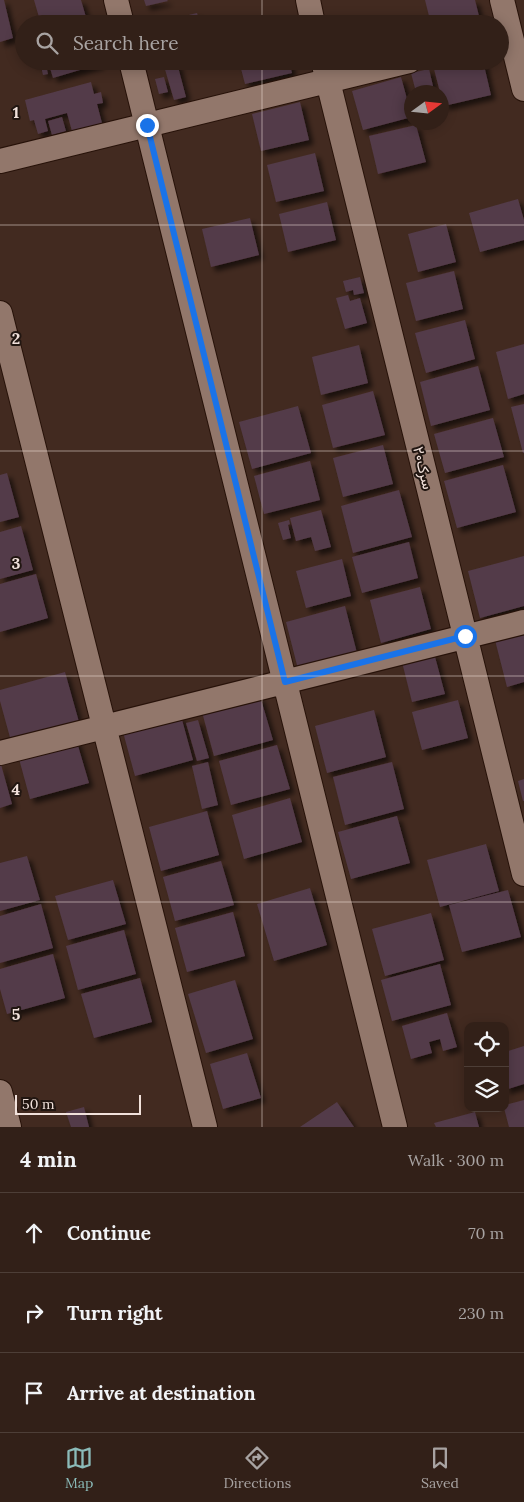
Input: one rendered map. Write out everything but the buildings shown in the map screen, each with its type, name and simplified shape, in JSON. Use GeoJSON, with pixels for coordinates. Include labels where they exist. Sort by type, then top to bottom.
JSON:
{"type":"FeatureCollection","features":[{"type":"Feature","properties":{"kind":"street"},"geometry":{"type":"LineString","coordinates":[[116,0],[120,15]]}},
{"type":"Feature","properties":{"kind":"street"},"geometry":{"type":"LineString","coordinates":[[308,0],[311,15]]}},
{"type":"Feature","properties":{"kind":"street"},"geometry":{"type":"LineString","coordinates":[[502,0],[506,15]]}},
{"type":"Feature","properties":{"kind":"street"},"geometry":{"type":"LineString","coordinates":[[512,36],[524,89]]}},
{"type":"Feature","properties":{"kind":"street"},"geometry":{"type":"LineString","coordinates":[[134,70],[395,1127]]}},
{"type":"Feature","properties":{"kind":"street"},"geometry":{"type":"LineString","coordinates":[[0,161],[147,125],[325,71]]}},
{"type":"Feature","properties":{"kind":"street","name":"سرک۲۰"},"geometry":{"type":"LineString","coordinates":[[325,71],[524,874]]}},
{"type":"Feature","properties":{"kind":"street"},"geometry":{"type":"LineString","coordinates":[[0,313],[205,1127]]}},
{"type":"Feature","properties":{"kind":"street"},"geometry":{"type":"LineString","coordinates":[[0,753],[524,622]]}},
{"type":"Feature","properties":{"kind":"street"},"geometry":{"type":"LineString","coordinates":[[0,1095],[9,1127]]}},
{"type":"Feature","properties":{"kind":"route"},"geometry":{"type":"LineString","coordinates":[[147,125],[285,682],[465,636]]}}]}
